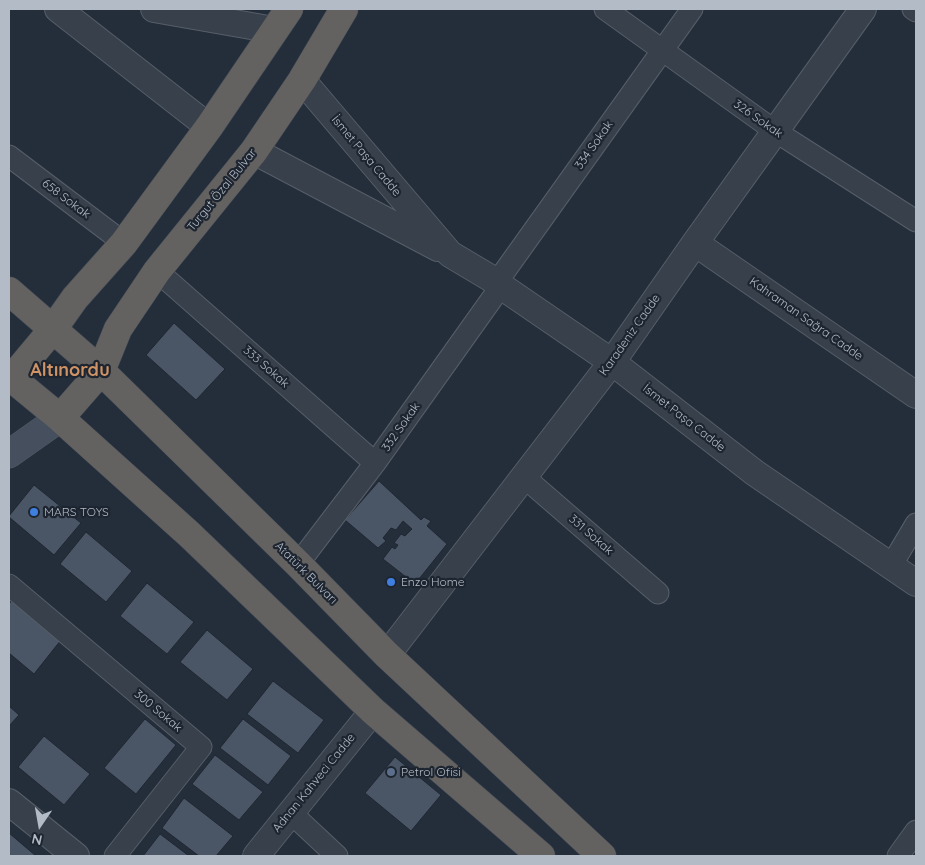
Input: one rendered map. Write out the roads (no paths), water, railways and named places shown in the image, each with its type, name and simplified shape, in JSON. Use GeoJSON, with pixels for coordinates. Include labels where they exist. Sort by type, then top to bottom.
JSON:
{"type":"FeatureCollection","features":[{"type":"Feature","properties":{"kind":"highway","name":"Turgut Özal Bulvar"},"geometry":{"type":"LineString","coordinates":[[60,418],[101,371],[118,329],[157,271],[254,151],[302,80],[344,9]]}},
{"type":"Feature","properties":{"kind":"highway"},"geometry":{"type":"LineString","coordinates":[[281,19],[210,127],[124,243],[75,298],[53,329],[10,379],[60,418],[190,535],[373,710],[542,856]]}},
{"type":"Feature","properties":{"kind":"highway","name":"Atatürk Bulvarı"},"geometry":{"type":"LineString","coordinates":[[9,291],[101,371],[388,655],[602,856]]}},
{"type":"Feature","properties":{"kind":"main road"},"geometry":{"type":"LineString","coordinates":[[9,454],[60,418]]}},
{"type":"Feature","properties":{"kind":"street"},"geometry":{"type":"LineString","coordinates":[[58,9],[210,127]]}},
{"type":"Feature","properties":{"kind":"street"},"geometry":{"type":"LineString","coordinates":[[154,9],[281,19]]}},
{"type":"Feature","properties":{"kind":"street","name":"326 Sokak"},"geometry":{"type":"LineString","coordinates":[[605,9],[775,132],[916,221]]}},
{"type":"Feature","properties":{"kind":"street","name":"334 Sokak"},"geometry":{"type":"LineString","coordinates":[[499,284],[692,9]]}},
{"type":"Feature","properties":{"kind":"street","name":"Karadeniz Cadde"},"geometry":{"type":"LineString","coordinates":[[388,655],[612,362],[863,9]]}},
{"type":"Feature","properties":{"kind":"street","name":"İsmet Paşa Cadde"},"geometry":{"type":"LineString","coordinates":[[302,80],[450,254]]}},
{"type":"Feature","properties":{"kind":"street","name":"İsmet Paşa Cadde"},"geometry":{"type":"LineString","coordinates":[[254,151],[450,254],[499,284],[612,362],[755,473],[916,583]]}},
{"type":"Feature","properties":{"kind":"street","name":"658 Sokak"},"geometry":{"type":"LineString","coordinates":[[9,156],[124,243]]}},
{"type":"Feature","properties":{"kind":"street","name":"Kahraman Sağra Cadde"},"geometry":{"type":"LineString","coordinates":[[695,243],[916,396]]}},
{"type":"Feature","properties":{"kind":"street","name":"333 Sokak"},"geometry":{"type":"LineString","coordinates":[[157,271],[375,463]]}},
{"type":"Feature","properties":{"kind":"street","name":"332 Sokak"},"geometry":{"type":"LineString","coordinates":[[298,564],[375,463],[499,284]]}},
{"type":"Feature","properties":{"kind":"street","name":"331 Sokak"},"geometry":{"type":"LineString","coordinates":[[524,477],[658,593]]}},
{"type":"Feature","properties":{"kind":"street"},"geometry":{"type":"LineString","coordinates":[[891,566],[916,524]]}},
{"type":"Feature","properties":{"kind":"street","name":"300 Sokak"},"geometry":{"type":"LineString","coordinates":[[9,585],[201,748],[115,856]]}},
{"type":"Feature","properties":{"kind":"street","name":"Adnan Kahveci Cadde"},"geometry":{"type":"LineString","coordinates":[[256,856],[373,710]]}},
{"type":"Feature","properties":{"kind":"street"},"geometry":{"type":"LineString","coordinates":[[9,802],[76,856]]}},
{"type":"Feature","properties":{"kind":"street"},"geometry":{"type":"LineString","coordinates":[[291,813],[337,856]]}},
{"type":"Feature","properties":{"kind":"street"},"geometry":{"type":"LineString","coordinates":[[898,856],[916,831]]}},
{"type":"Feature","properties":{"kind":"place","name":"MARS TOYS"},"geometry":{"type":"Point","coordinates":[34,512]}},
{"type":"Feature","properties":{"kind":"place","name":"Enzo Home"},"geometry":{"type":"Point","coordinates":[391,582]}},
{"type":"Feature","properties":{"kind":"place","name":"Petrol Ofisi"},"geometry":{"type":"Point","coordinates":[391,772]}},
{"type":"Feature","properties":{"kind":"district","name":"Altınordu"},"geometry":{"type":"Point","coordinates":[70,371]}}]}
